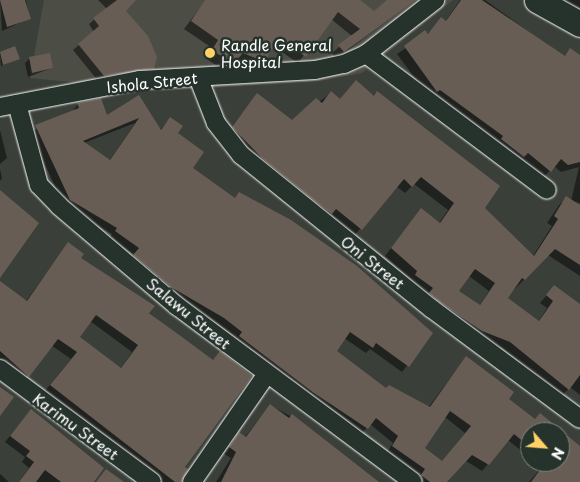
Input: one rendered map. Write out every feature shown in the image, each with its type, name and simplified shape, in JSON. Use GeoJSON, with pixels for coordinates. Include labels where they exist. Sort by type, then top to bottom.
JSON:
{"type":"FeatureCollection","features":[{"type":"Feature","properties":{"kind":"street","name":"Ishola Street"},"geometry":{"type":"LineString","coordinates":[[0,107],[140,80],[315,70],[366,54],[435,0]]}},
{"type":"Feature","properties":{"kind":"street"},"geometry":{"type":"LineString","coordinates":[[537,0],[580,24]]}},
{"type":"Feature","properties":{"kind":"street"},"geometry":{"type":"LineString","coordinates":[[366,54],[547,190]]}},
{"type":"Feature","properties":{"kind":"street","name":"Oni Street"},"geometry":{"type":"LineString","coordinates":[[198,77],[216,123],[241,156],[432,309],[580,419]]}},
{"type":"Feature","properties":{"kind":"street","name":"Salawu Street"},"geometry":{"type":"LineString","coordinates":[[18,104],[40,185],[48,195],[177,306],[266,375],[413,482]]}},
{"type":"Feature","properties":{"kind":"street","name":"Karimu Street"},"geometry":{"type":"LineString","coordinates":[[0,369],[152,482]]}},
{"type":"Feature","properties":{"kind":"street"},"geometry":{"type":"LineString","coordinates":[[192,482],[266,375]]}},
{"type":"Feature","properties":{"kind":"shaded area","name":"Randle General Hospital"},"geometry":{"type":"Polygon","coordinates":[[[44,0],[453,0],[362,73],[319,81],[161,91],[30,78],[44,0]]]}},
{"type":"Feature","properties":{"kind":"building"},"geometry":{"type":"Polygon","coordinates":[[[0,0],[25,0],[31,19],[7,27],[0,0]]]}},
{"type":"Feature","properties":{"kind":"building"},"geometry":{"type":"Polygon","coordinates":[[[117,0],[136,0],[126,11],[148,36],[157,57],[154,69],[104,76],[78,44],[99,26],[93,18],[117,0]]]}},
{"type":"Feature","properties":{"kind":"building"},"geometry":{"type":"Polygon","coordinates":[[[205,0],[360,0],[374,11],[387,0],[416,0],[344,52],[338,45],[360,29],[338,12],[306,57],[279,38],[264,62],[243,53],[233,64],[212,50],[218,40],[191,21],[205,0]]]}},
{"type":"Feature","properties":{"kind":"building"},"geometry":{"type":"Polygon","coordinates":[[[461,0],[482,0],[565,56],[570,48],[580,55],[580,162],[568,165],[561,159],[551,172],[528,153],[524,157],[501,139],[503,136],[440,90],[437,92],[404,46],[425,30],[428,34],[441,17],[446,21],[461,0]]]}},
{"type":"Feature","properties":{"kind":"building"},"geometry":{"type":"Polygon","coordinates":[[[15,46],[20,59],[3,65],[0,52],[15,46]]]}},
{"type":"Feature","properties":{"kind":"building"},"geometry":{"type":"Polygon","coordinates":[[[50,53],[53,68],[32,73],[29,57],[50,53]]]}},
{"type":"Feature","properties":{"kind":"building"},"geometry":{"type":"Polygon","coordinates":[[[356,80],[374,96],[377,91],[500,186],[485,208],[534,256],[558,219],[554,216],[566,196],[580,205],[580,265],[555,249],[525,280],[522,278],[508,298],[539,321],[553,301],[546,295],[554,285],[580,304],[580,375],[569,390],[510,342],[482,331],[438,301],[429,293],[433,288],[415,275],[417,271],[391,248],[421,208],[440,223],[454,203],[421,177],[412,187],[404,179],[362,230],[336,209],[332,214],[312,199],[263,159],[232,127],[257,93],[292,120],[316,98],[322,103],[331,91],[340,99],[356,80]],[[475,269],[459,291],[480,305],[495,283],[475,269]]]}},
{"type":"Feature","properties":{"kind":"building"},"geometry":{"type":"Polygon","coordinates":[[[139,95],[161,130],[170,117],[183,126],[178,133],[204,152],[193,168],[235,198],[239,192],[291,220],[357,266],[433,333],[409,367],[376,343],[373,348],[350,332],[337,351],[386,388],[389,385],[430,407],[466,356],[514,392],[509,399],[535,419],[540,413],[551,422],[520,422],[520,439],[514,434],[489,465],[472,455],[447,482],[430,482],[421,475],[425,469],[392,446],[398,436],[376,418],[368,429],[314,393],[239,336],[242,332],[224,318],[171,287],[133,255],[139,248],[115,231],[117,228],[70,200],[35,125],[79,108],[77,103],[101,98],[107,115],[139,95]],[[139,118],[83,141],[110,160],[139,118]],[[450,411],[425,448],[442,461],[471,426],[450,411]]]}},
{"type":"Feature","properties":{"kind":"building"},"geometry":{"type":"Polygon","coordinates":[[[0,190],[39,223],[0,278],[0,190]]]}},
{"type":"Feature","properties":{"kind":"building"},"geometry":{"type":"Polygon","coordinates":[[[68,242],[84,254],[81,258],[155,306],[149,313],[213,360],[220,351],[252,376],[185,467],[188,469],[182,482],[175,482],[50,385],[77,352],[58,339],[29,377],[0,351],[0,281],[27,301],[68,242]],[[96,315],[80,337],[121,368],[138,345],[96,315]]]}},
{"type":"Feature","properties":{"kind":"building"},"geometry":{"type":"Polygon","coordinates":[[[0,387],[14,397],[0,416],[0,387]]]}},
{"type":"Feature","properties":{"kind":"building"},"geometry":{"type":"Polygon","coordinates":[[[270,404],[289,418],[292,414],[379,482],[221,482],[236,452],[229,447],[239,432],[246,437],[270,404]]]}},
{"type":"Feature","properties":{"kind":"building"},"geometry":{"type":"Polygon","coordinates":[[[31,409],[104,468],[94,482],[61,482],[45,470],[36,482],[19,482],[34,462],[26,456],[30,451],[10,436],[31,409]]]}},
{"type":"Feature","properties":{"kind":"building"},"geometry":{"type":"Polygon","coordinates":[[[570,438],[580,446],[580,482],[531,482],[538,472],[570,472],[570,438]]]}},
{"type":"Feature","properties":{"kind":"building"},"geometry":{"type":"Polygon","coordinates":[[[106,469],[124,482],[96,482],[106,469]]]}},
{"type":"Feature","properties":{"kind":"place","name":"Randle General Hospital"},"geometry":{"type":"Point","coordinates":[210,53]}}]}
